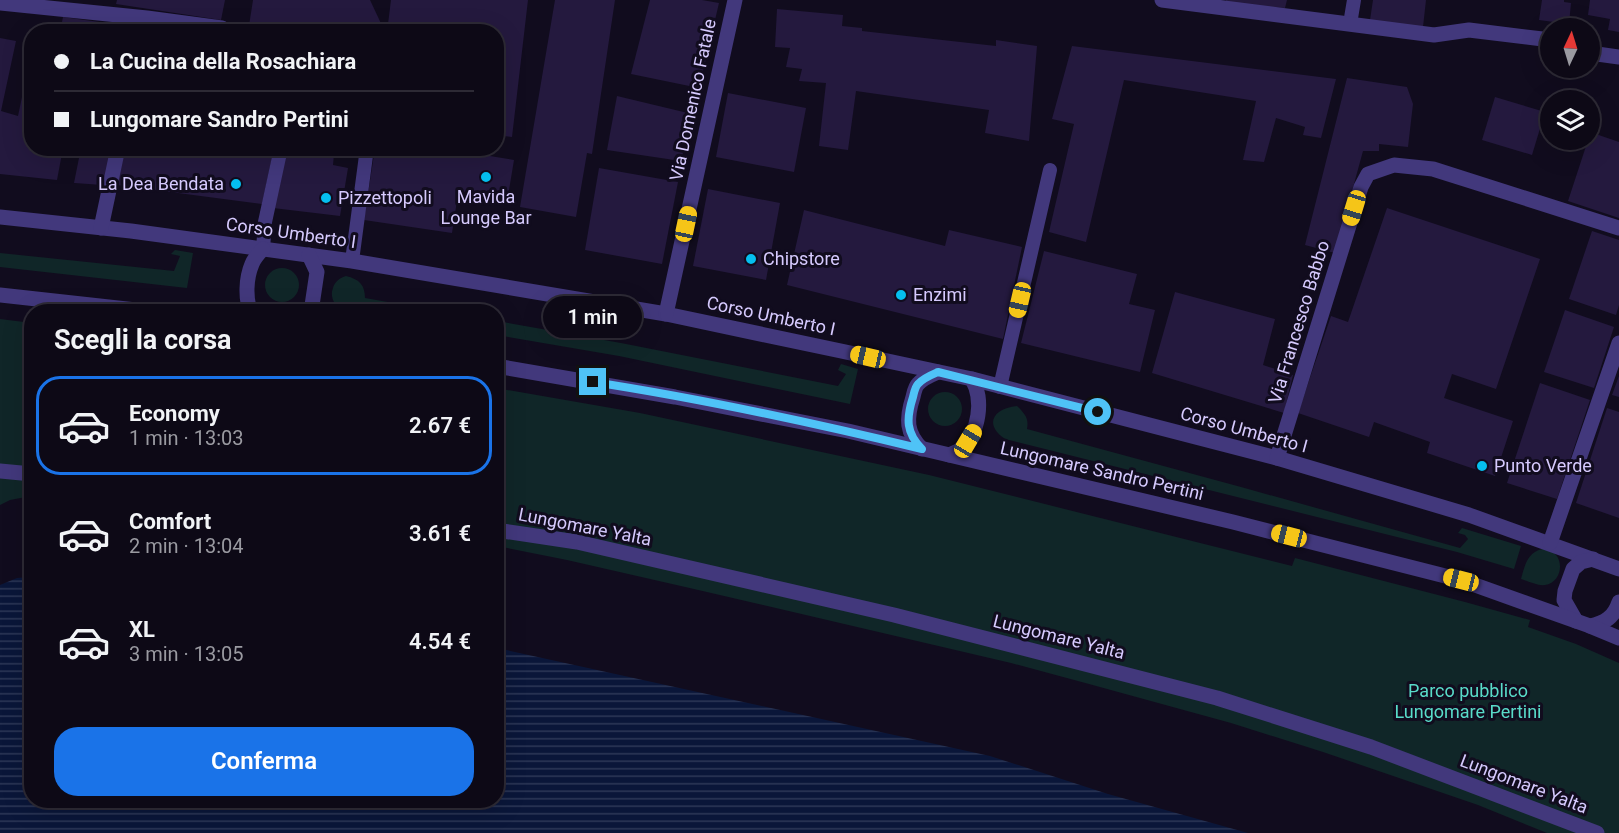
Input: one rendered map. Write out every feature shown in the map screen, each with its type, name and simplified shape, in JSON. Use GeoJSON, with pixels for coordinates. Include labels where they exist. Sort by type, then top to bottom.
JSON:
{"type":"FeatureCollection","features":[{"type":"Feature","properties":{"kind":"street","name":"Via Domenico Fatale"},"geometry":{"type":"LineString","coordinates":[[666,314],[735,0]]}},
{"type":"Feature","properties":{"kind":"street"},"geometry":{"type":"LineString","coordinates":[[1162,0],[1434,35],[1470,30],[1540,39]]}},
{"type":"Feature","properties":{"kind":"street"},"geometry":{"type":"LineString","coordinates":[[0,3],[139,24]]}},
{"type":"Feature","properties":{"kind":"street"},"geometry":{"type":"LineString","coordinates":[[1600,54],[1619,57]]}},
{"type":"Feature","properties":{"kind":"street"},"geometry":{"type":"LineString","coordinates":[[101,228],[116,156]]}},
{"type":"Feature","properties":{"kind":"street","name":"Via Francesco Babbo"},"geometry":{"type":"LineString","coordinates":[[1277,458],[1361,187],[1368,174],[1394,165],[1433,169],[1619,228]]}},
{"type":"Feature","properties":{"kind":"street","name":"Corso Umberto I"},"geometry":{"type":"LineString","coordinates":[[0,217],[352,261],[666,314],[938,372],[1277,458],[1469,515],[1618,569]]}},
{"type":"Feature","properties":{"kind":"street"},"geometry":{"type":"LineString","coordinates":[[247,304],[252,263],[263,249]]}},
{"type":"Feature","properties":{"kind":"street"},"geometry":{"type":"LineString","coordinates":[[309,255],[317,272],[312,304]]}},
{"type":"Feature","properties":{"kind":"street"},"geometry":{"type":"LineString","coordinates":[[0,295],[82,304]]}},
{"type":"Feature","properties":{"kind":"street"},"geometry":{"type":"LineString","coordinates":[[1550,543],[1619,343]]}},
{"type":"Feature","properties":{"kind":"street","name":"Lungomare Sandro Pertini"},"geometry":{"type":"LineString","coordinates":[[504,367],[616,386],[848,431],[1233,522],[1461,580],[1619,638]]}},
{"type":"Feature","properties":{"kind":"street"},"geometry":{"type":"LineString","coordinates":[[922,449],[909,432],[910,405],[917,385],[926,377],[938,372]]}},
{"type":"Feature","properties":{"kind":"street"},"geometry":{"type":"LineString","coordinates":[[949,455],[960,450],[975,430],[978,389],[972,380]]}},
{"type":"Feature","properties":{"kind":"street"},"geometry":{"type":"LineString","coordinates":[[0,471],[24,473]]}},
{"type":"Feature","properties":{"kind":"street","name":"Lungomare Yalta"},"geometry":{"type":"LineString","coordinates":[[504,531],[577,542],[894,615],[1217,698],[1371,747],[1597,833]]}},
{"type":"Feature","properties":{"kind":"street"},"geometry":{"type":"LineString","coordinates":[[1593,559],[1581,562],[1573,569],[1564,591],[1564,600],[1583,623],[1602,624],[1617,610],[1619,603]]}},
{"type":"Feature","properties":{"kind":"lane"},"geometry":{"type":"LineString","coordinates":[[1350,24],[1354,0]]}},
{"type":"Feature","properties":{"kind":"lane"},"geometry":{"type":"LineString","coordinates":[[263,249],[265,222],[279,156]]}},
{"type":"Feature","properties":{"kind":"lane"},"geometry":{"type":"LineString","coordinates":[[352,261],[366,156]]}},
{"type":"Feature","properties":{"kind":"lane"},"geometry":{"type":"LineString","coordinates":[[1000,387],[1050,170]]}},
{"type":"Feature","properties":{"kind":"green space"},"geometry":{"type":"Polygon","coordinates":[[[175,250],[193,253],[187,288],[0,267],[0,253],[174,271],[180,256],[171,254],[175,250]]]}},
{"type":"Feature","properties":{"kind":"green space"},"geometry":{"type":"Polygon","coordinates":[[[282,268],[294,273],[299,285],[294,297],[282,302],[270,297],[265,285],[270,273],[282,268]]]}},
{"type":"Feature","properties":{"kind":"green space"},"geometry":{"type":"Polygon","coordinates":[[[346,276],[360,283],[365,298],[399,304],[336,304],[332,291],[340,279],[346,276]]]}},
{"type":"Feature","properties":{"kind":"green space"},"geometry":{"type":"Polygon","coordinates":[[[0,319],[24,322],[24,497],[0,505],[0,319]]]}},
{"type":"Feature","properties":{"kind":"green space"},"geometry":{"type":"Polygon","coordinates":[[[504,322],[838,386],[846,374],[838,370],[841,364],[858,369],[850,404],[619,356],[504,336],[504,322]]]}},
{"type":"Feature","properties":{"kind":"green space","name":"Parco pubblico Lungomare Pertini"},"geometry":{"type":"Polygon","coordinates":[[[504,389],[640,413],[929,475],[1292,566],[1295,558],[1465,602],[1530,620],[1528,627],[1576,644],[1619,663],[1619,833],[1547,833],[1478,805],[1231,723],[1011,663],[504,547],[504,389]]]}},
{"type":"Feature","properties":{"kind":"green space"},"geometry":{"type":"Polygon","coordinates":[[[945,392],[957,397],[962,409],[957,421],[945,426],[933,421],[928,409],[933,397],[945,392]]]}},
{"type":"Feature","properties":{"kind":"green space"},"geometry":{"type":"Polygon","coordinates":[[[1017,406],[1026,416],[1027,429],[1460,548],[1468,539],[1465,535],[1458,533],[1462,528],[1521,546],[1514,569],[1457,552],[1005,439],[994,428],[994,418],[1002,410],[1017,406]]]}},
{"type":"Feature","properties":{"kind":"green space"},"geometry":{"type":"Polygon","coordinates":[[[1542,549],[1550,550],[1559,560],[1559,572],[1556,578],[1552,583],[1545,585],[1521,579],[1525,564],[1533,553],[1542,549]]]}},
{"type":"Feature","properties":{"kind":"water"},"geometry":{"type":"Polygon","coordinates":[[[24,578],[24,808],[504,808],[504,650],[990,756],[1108,794],[1248,833],[0,833],[0,585],[24,578]]]}},
{"type":"Feature","properties":{"kind":"building"},"geometry":{"type":"Polygon","coordinates":[[[117,0],[225,0],[221,20],[116,4],[117,0]]]}},
{"type":"Feature","properties":{"kind":"building"},"geometry":{"type":"Polygon","coordinates":[[[253,0],[370,0],[381,24],[249,24],[253,0]]]}},
{"type":"Feature","properties":{"kind":"building"},"geometry":{"type":"Polygon","coordinates":[[[391,0],[528,0],[512,137],[504,136],[504,24],[388,24],[391,0]]]}},
{"type":"Feature","properties":{"kind":"building"},"geometry":{"type":"Polygon","coordinates":[[[555,0],[615,0],[592,154],[587,153],[576,217],[520,207],[555,0]]]}},
{"type":"Feature","properties":{"kind":"building"},"geometry":{"type":"Polygon","coordinates":[[[650,0],[702,0],[719,3],[699,88],[631,74],[650,0]]]}},
{"type":"Feature","properties":{"kind":"building"},"geometry":{"type":"Polygon","coordinates":[[[1226,0],[1287,0],[1285,8],[1225,4],[1226,0]]]}},
{"type":"Feature","properties":{"kind":"building"},"geometry":{"type":"Polygon","coordinates":[[[1373,0],[1426,0],[1423,27],[1370,20],[1373,0]]]}},
{"type":"Feature","properties":{"kind":"building"},"geometry":{"type":"Polygon","coordinates":[[[1542,0],[1564,0],[1564,2],[1571,3],[1570,18],[1540,18],[1539,20],[1542,0]]]}},
{"type":"Feature","properties":{"kind":"building"},"geometry":{"type":"Polygon","coordinates":[[[1590,0],[1619,0],[1619,32],[1608,30],[1610,19],[1588,15],[1590,0]]]}},
{"type":"Feature","properties":{"kind":"building"},"geometry":{"type":"Polygon","coordinates":[[[777,9],[843,15],[842,26],[862,28],[862,31],[996,46],[996,40],[1037,46],[1029,141],[985,133],[989,110],[856,91],[848,150],[819,146],[826,83],[799,81],[802,69],[786,67],[790,48],[775,47],[777,9]]]}},
{"type":"Feature","properties":{"kind":"building"},"geometry":{"type":"Polygon","coordinates":[[[63,17],[118,24],[62,24],[63,17]]]}},
{"type":"Feature","properties":{"kind":"building"},"geometry":{"type":"Polygon","coordinates":[[[0,38],[16,41],[1,111],[18,116],[24,87],[24,156],[62,156],[57,180],[0,174],[0,38]]]}},
{"type":"Feature","properties":{"kind":"building"},"geometry":{"type":"Polygon","coordinates":[[[1072,46],[1336,79],[1321,138],[1303,135],[1305,127],[1276,118],[1264,162],[1243,160],[1256,101],[1124,80],[1086,242],[1049,232],[1074,124],[1052,119],[1072,46]]]}},
{"type":"Feature","properties":{"kind":"building"},"geometry":{"type":"Polygon","coordinates":[[[1347,78],[1407,87],[1413,104],[1408,147],[1379,144],[1379,151],[1363,151],[1335,253],[1305,245],[1347,78]]]}},
{"type":"Feature","properties":{"kind":"building"},"geometry":{"type":"Polygon","coordinates":[[[728,93],[806,108],[794,172],[716,157],[728,93]]]}},
{"type":"Feature","properties":{"kind":"building"},"geometry":{"type":"Polygon","coordinates":[[[617,96],[692,114],[681,161],[607,150],[617,96]]]}},
{"type":"Feature","properties":{"kind":"building"},"geometry":{"type":"Polygon","coordinates":[[[1495,97],[1540,110],[1540,129],[1532,155],[1482,140],[1495,97]]]}},
{"type":"Feature","properties":{"kind":"building"},"geometry":{"type":"Polygon","coordinates":[[[1600,135],[1619,142],[1619,218],[1568,201],[1585,150],[1600,150],[1600,135]]]}},
{"type":"Feature","properties":{"kind":"building"},"geometry":{"type":"Polygon","coordinates":[[[79,156],[110,156],[103,185],[74,183],[79,156]]]}},
{"type":"Feature","properties":{"kind":"building"},"geometry":{"type":"Polygon","coordinates":[[[123,156],[272,156],[262,204],[117,185],[123,156]]]}},
{"type":"Feature","properties":{"kind":"building"},"geometry":{"type":"Polygon","coordinates":[[[286,156],[334,156],[333,165],[348,168],[340,216],[273,208],[286,156]]]}},
{"type":"Feature","properties":{"kind":"building"},"geometry":{"type":"Polygon","coordinates":[[[374,156],[464,158],[464,156],[490,156],[514,160],[507,202],[458,194],[452,233],[364,220],[374,156]]]}},
{"type":"Feature","properties":{"kind":"building"},"geometry":{"type":"Polygon","coordinates":[[[599,168],[678,182],[662,264],[585,250],[599,168]]]}},
{"type":"Feature","properties":{"kind":"building"},"geometry":{"type":"Polygon","coordinates":[[[708,189],[780,203],[766,280],[693,266],[708,189]]]}},
{"type":"Feature","properties":{"kind":"building"},"geometry":{"type":"Polygon","coordinates":[[[1387,208],[1540,259],[1496,389],[1452,374],[1444,398],[1513,421],[1495,476],[1427,453],[1430,442],[1374,422],[1369,437],[1298,413],[1331,316],[1348,322],[1387,208]]]}},
{"type":"Feature","properties":{"kind":"building"},"geometry":{"type":"Polygon","coordinates":[[[804,210],[945,246],[949,230],[1022,247],[1003,339],[787,285],[804,210]]]}},
{"type":"Feature","properties":{"kind":"building"},"geometry":{"type":"Polygon","coordinates":[[[1592,231],[1619,240],[1619,305],[1616,315],[1569,299],[1592,231]]]}},
{"type":"Feature","properties":{"kind":"building"},"geometry":{"type":"Polygon","coordinates":[[[1044,251],[1137,274],[1129,304],[1155,310],[1140,372],[1021,343],[1044,251]]]}},
{"type":"Feature","properties":{"kind":"building"},"geometry":{"type":"Polygon","coordinates":[[[1175,292],[1275,319],[1263,365],[1293,375],[1284,413],[1152,373],[1175,292]]]}},
{"type":"Feature","properties":{"kind":"building"},"geometry":{"type":"Polygon","coordinates":[[[1565,310],[1614,327],[1594,388],[1544,372],[1565,310]]]}},
{"type":"Feature","properties":{"kind":"building"},"geometry":{"type":"Polygon","coordinates":[[[1619,376],[1619,397],[1612,395],[1619,376]]]}},
{"type":"Feature","properties":{"kind":"building"},"geometry":{"type":"Polygon","coordinates":[[[1540,383],[1590,400],[1557,499],[1507,483],[1540,383]]]}},
{"type":"Feature","properties":{"kind":"building"},"geometry":{"type":"Polygon","coordinates":[[[1607,408],[1619,412],[1619,518],[1576,503],[1607,408]]]}},
{"type":"Feature","properties":{"kind":"place","name":"Mavida Lounge Bar"},"geometry":{"type":"Point","coordinates":[486,177]}},
{"type":"Feature","properties":{"kind":"place","name":"La Dea Bendata"},"geometry":{"type":"Point","coordinates":[236,184]}},
{"type":"Feature","properties":{"kind":"place","name":"Pizzettopoli"},"geometry":{"type":"Point","coordinates":[326,198]}},
{"type":"Feature","properties":{"kind":"place","name":"Chipstore"},"geometry":{"type":"Point","coordinates":[751,259]}},
{"type":"Feature","properties":{"kind":"place","name":"Enzimi"},"geometry":{"type":"Point","coordinates":[901,295]}},
{"type":"Feature","properties":{"kind":"place","name":"Punto Verde"},"geometry":{"type":"Point","coordinates":[1482,466]}},
{"type":"Feature","properties":{"kind":"route"},"geometry":{"type":"LineString","coordinates":[[593,382],[765,414],[922,449],[909,432],[910,405],[917,385],[926,377],[938,372],[1098,412]]}}]}
